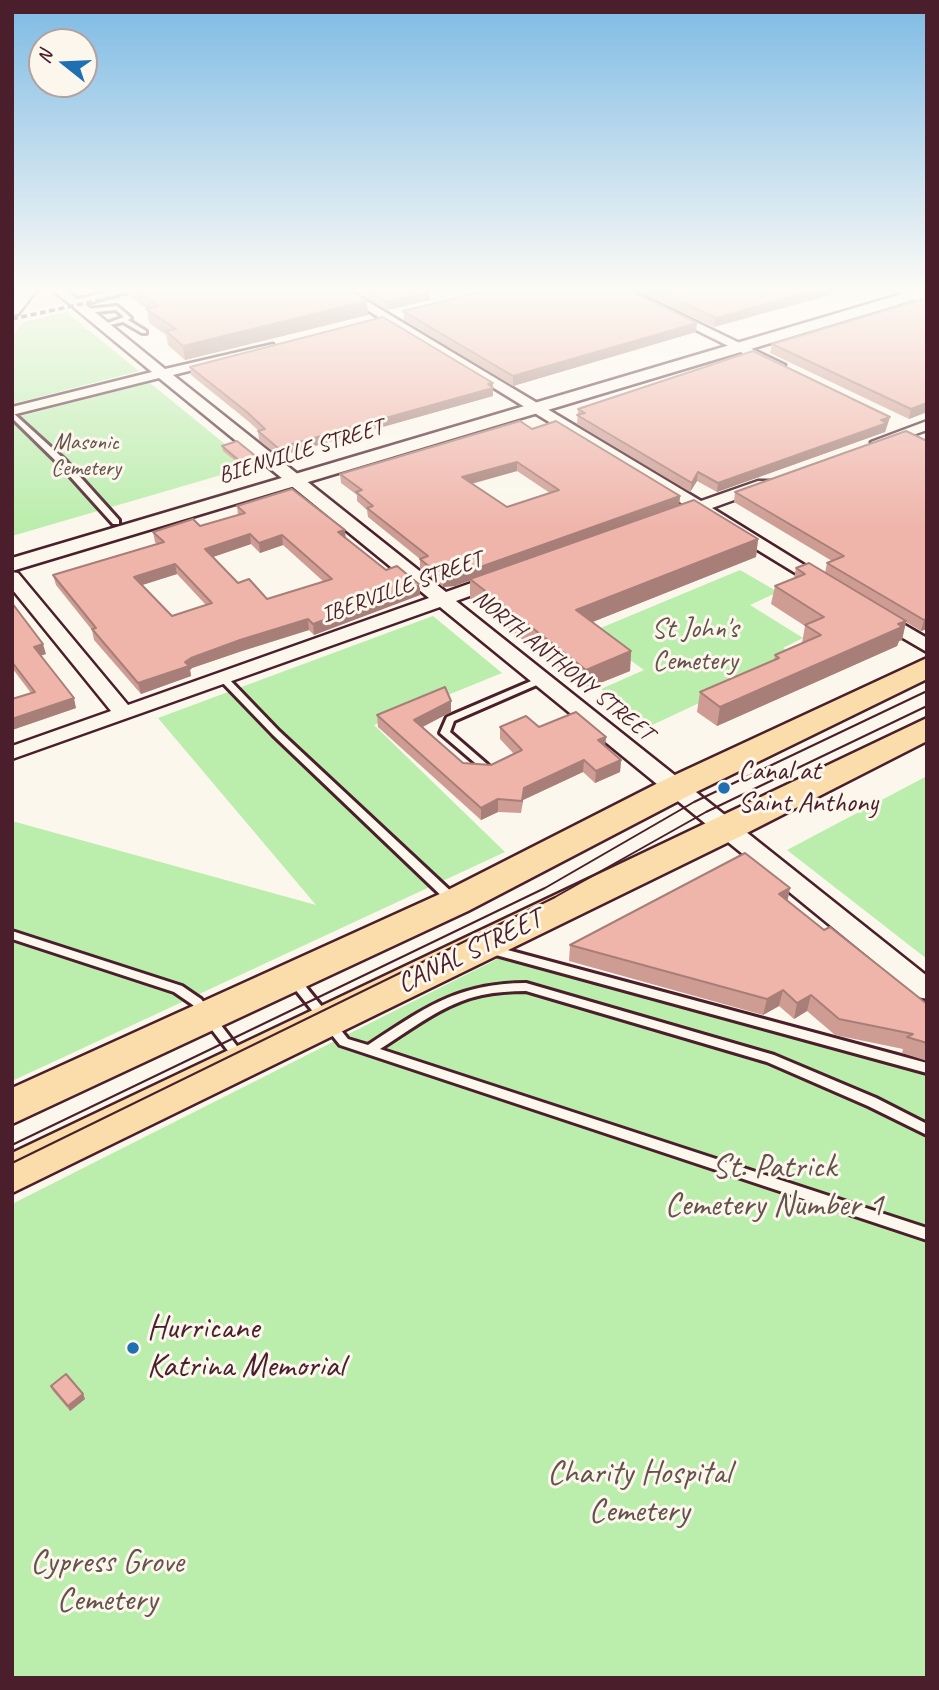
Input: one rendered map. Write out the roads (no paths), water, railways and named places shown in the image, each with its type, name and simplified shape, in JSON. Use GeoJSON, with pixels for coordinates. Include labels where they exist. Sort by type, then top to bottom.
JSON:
{"type":"FeatureCollection","features":[{"type":"Feature","properties":{"kind":"main road","name":"CANAL STREET"},"geometry":{"type":"LineString","coordinates":[[12,1107],[455,902],[676,788],[927,667]]}},
{"type":"Feature","properties":{"kind":"main road","name":"CANAL STREET"},"geometry":{"type":"LineString","coordinates":[[12,1174],[727,829],[927,728]]}},
{"type":"Feature","properties":{"kind":"street","name":"NORTH ANTHONY STREET"},"geometry":{"type":"LineString","coordinates":[[158,370],[927,990]]}},
{"type":"Feature","properties":{"kind":"street"},"geometry":{"type":"LineString","coordinates":[[12,412],[175,370]]}},
{"type":"Feature","properties":{"kind":"street"},"geometry":{"type":"LineString","coordinates":[[475,370],[839,592]]}},
{"type":"Feature","properties":{"kind":"street","name":"BIENVILLE STREET"},"geometry":{"type":"LineString","coordinates":[[12,565],[293,476],[647,370]]}},
{"type":"Feature","properties":{"kind":"street"},"geometry":{"type":"LineString","coordinates":[[888,418],[922,431]]}},
{"type":"Feature","properties":{"kind":"street"},"geometry":{"type":"LineString","coordinates":[[863,448],[922,431]]}},
{"type":"Feature","properties":{"kind":"street","name":"BIENVILLE STREET"},"geometry":{"type":"LineString","coordinates":[[12,552],[293,476]]}},
{"type":"Feature","properties":{"kind":"street"},"geometry":{"type":"LineString","coordinates":[[662,521],[775,480]]}},
{"type":"Feature","properties":{"kind":"street","name":"IBERVILLE STREET"},"geometry":{"type":"LineString","coordinates":[[12,753],[509,576]]}},
{"type":"Feature","properties":{"kind":"street"},"geometry":{"type":"LineString","coordinates":[[12,577],[125,714]]}},
{"type":"Feature","properties":{"kind":"street"},"geometry":{"type":"LineString","coordinates":[[863,606],[927,646]]}},
{"type":"Feature","properties":{"kind":"lane"},"geometry":{"type":"LineString","coordinates":[[12,412],[116,522]]}},
{"type":"Feature","properties":{"kind":"lane"},"geometry":{"type":"LineString","coordinates":[[223,678],[276,733],[455,902]]}},
{"type":"Feature","properties":{"kind":"lane"},"geometry":{"type":"LineString","coordinates":[[484,766],[445,733],[450,719],[543,679]]}},
{"type":"Feature","properties":{"kind":"lane"},"geometry":{"type":"LineString","coordinates":[[12,936],[178,989],[197,1002],[242,1062]]}},
{"type":"Feature","properties":{"kind":"lane"},"geometry":{"type":"LineString","coordinates":[[480,947],[927,1068]]}},
{"type":"Feature","properties":{"kind":"lane"},"geometry":{"type":"LineString","coordinates":[[293,978],[344,1042],[927,1234]]}},
{"type":"Feature","properties":{"kind":"lane"},"geometry":{"type":"LineString","coordinates":[[368,1051],[459,995],[506,986],[526,987],[769,1058],[872,1102],[927,1130]]}},
{"type":"Feature","properties":{"kind":"tram line"},"geometry":{"type":"LineString","coordinates":[[12,1145],[545,888],[694,802],[927,691]]}},
{"type":"Feature","properties":{"kind":"tram line"},"geometry":{"type":"LineString","coordinates":[[12,1163],[555,897],[706,812],[927,706]]}},
{"type":"Feature","properties":{"kind":"place","name":"Canal at Saint Anthony"},"geometry":{"type":"Point","coordinates":[724,788]}},
{"type":"Feature","properties":{"kind":"place","name":"Hurricane Katrina Memorial"},"geometry":{"type":"Point","coordinates":[133,1348]}},
{"type":"Feature","properties":{"kind":"park label","name":"Masonic Cemetery"},"geometry":{"type":"Point","coordinates":[86,456]}},
{"type":"Feature","properties":{"kind":"park label","name":"St John's Cemetery"},"geometry":{"type":"Point","coordinates":[695,646]}},
{"type":"Feature","properties":{"kind":"park label","name":"St. Patrick Cemetery Number 1"},"geometry":{"type":"Point","coordinates":[774,1187]}},
{"type":"Feature","properties":{"kind":"park label","name":"Charity Hospital Cemetery"},"geometry":{"type":"Point","coordinates":[639,1493]}},
{"type":"Feature","properties":{"kind":"park label","name":"Cypress Grove Cemetery"},"geometry":{"type":"Point","coordinates":[107,1582]}}]}
